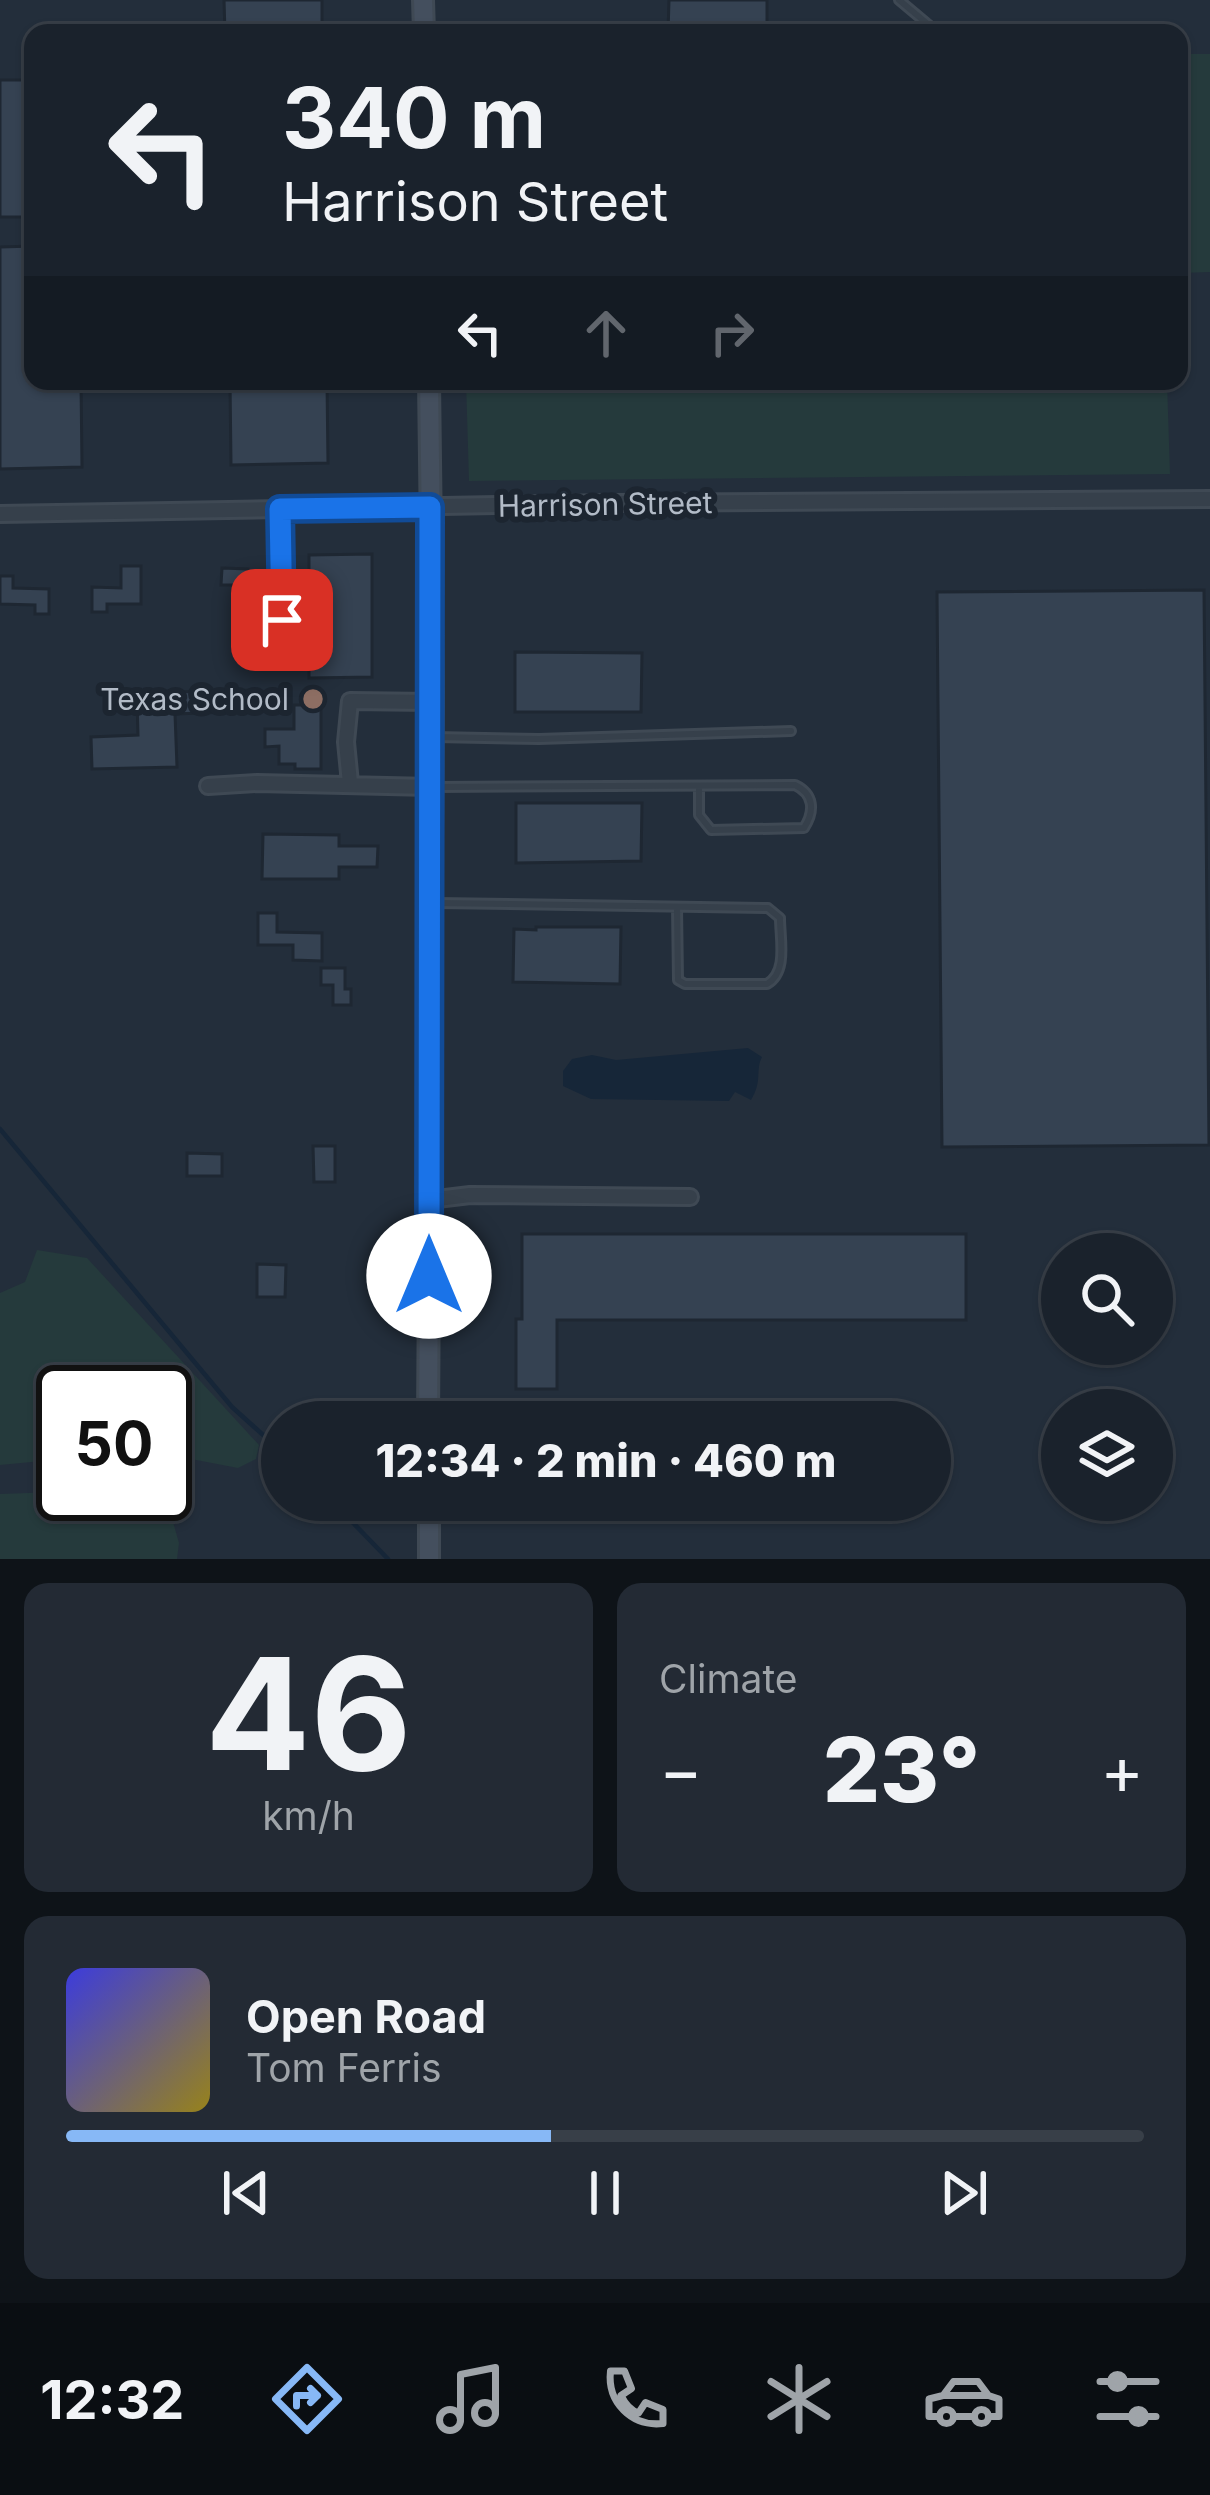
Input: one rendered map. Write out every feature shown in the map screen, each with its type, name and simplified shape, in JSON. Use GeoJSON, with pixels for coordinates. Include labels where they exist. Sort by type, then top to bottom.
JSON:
{"type":"FeatureCollection","features":[{"type":"Feature","properties":{"kind":"main road"},"geometry":{"type":"LineString","coordinates":[[428,1401],[429,390]]}},
{"type":"Feature","properties":{"kind":"main road"},"geometry":{"type":"LineString","coordinates":[[429,1521],[429,1559]]}},
{"type":"Feature","properties":{"kind":"street","name":"Harrison Street"},"geometry":{"type":"LineString","coordinates":[[0,514],[1210,499]]}},
{"type":"Feature","properties":{"kind":"street"},"geometry":{"type":"LineString","coordinates":[[350,783],[346,742],[350,701],[432,701]]}},
{"type":"Feature","properties":{"kind":"street"},"geometry":{"type":"LineString","coordinates":[[208,786],[350,783],[431,787]]}},
{"type":"Feature","properties":{"kind":"street"},"geometry":{"type":"LineString","coordinates":[[429,1200],[470,1195],[690,1197]]}},
{"type":"Feature","properties":{"kind":"lane"},"geometry":{"type":"LineString","coordinates":[[899,0],[928,24]]}},
{"type":"Feature","properties":{"kind":"lane"},"geometry":{"type":"LineString","coordinates":[[280,509],[283,657]]}},
{"type":"Feature","properties":{"kind":"lane"},"geometry":{"type":"LineString","coordinates":[[432,736],[539,739],[791,731]]}},
{"type":"Feature","properties":{"kind":"lane"},"geometry":{"type":"LineString","coordinates":[[431,787],[795,785],[811,799],[812,816],[804,828],[711,830],[699,815],[698,786]]}},
{"type":"Feature","properties":{"kind":"lane"},"geometry":{"type":"LineString","coordinates":[[430,903],[768,908],[779,918],[780,972],[775,980],[767,984],[686,984],[678,980],[677,908]]}},
{"type":"Feature","properties":{"kind":"green space"},"geometry":{"type":"Polygon","coordinates":[[[1188,54],[1210,54],[1210,272],[1188,273],[1188,54]]]}},
{"type":"Feature","properties":{"kind":"green space"},"geometry":{"type":"Polygon","coordinates":[[[466,390],[1167,390],[1170,474],[469,481],[466,390]]]}},
{"type":"Feature","properties":{"kind":"green space"},"geometry":{"type":"Polygon","coordinates":[[[37,1250],[87,1258],[185,1365],[36,1365],[36,1462],[0,1465],[0,1293],[25,1282],[37,1250]]]}},
{"type":"Feature","properties":{"kind":"green space"},"geometry":{"type":"Polygon","coordinates":[[[192,1372],[259,1445],[256,1459],[238,1468],[192,1459],[192,1372]]]}},
{"type":"Feature","properties":{"kind":"green space"},"geometry":{"type":"Polygon","coordinates":[[[36,1493],[36,1521],[173,1521],[179,1543],[177,1559],[0,1559],[0,1494],[36,1493]]]}},
{"type":"Feature","properties":{"kind":"water"},"geometry":{"type":"Polygon","coordinates":[[[748,1048],[762,1057],[751,1100],[735,1092],[729,1101],[591,1099],[563,1086],[563,1071],[572,1059],[592,1055],[616,1060],[748,1048]]]}},
{"type":"Feature","properties":{"kind":"building"},"geometry":{"type":"Polygon","coordinates":[[[224,0],[322,0],[322,24],[225,24],[224,0]]]}},
{"type":"Feature","properties":{"kind":"building"},"geometry":{"type":"Polygon","coordinates":[[[669,0],[767,0],[767,24],[668,24],[669,0]]]}},
{"type":"Feature","properties":{"kind":"building"},"geometry":{"type":"Polygon","coordinates":[[[0,80],[24,80],[24,217],[0,217],[0,80]]]}},
{"type":"Feature","properties":{"kind":"building"},"geometry":{"type":"Polygon","coordinates":[[[24,246],[24,390],[81,390],[82,467],[0,469],[0,247],[24,246]]]}},
{"type":"Feature","properties":{"kind":"building"},"geometry":{"type":"Polygon","coordinates":[[[230,390],[327,390],[328,463],[231,465],[230,390]]]}},
{"type":"Feature","properties":{"kind":"building"},"geometry":{"type":"Polygon","coordinates":[[[372,554],[372,677],[309,678],[309,555],[372,554]]]}},
{"type":"Feature","properties":{"kind":"building"},"geometry":{"type":"Polygon","coordinates":[[[121,566],[141,566],[141,604],[107,604],[107,612],[92,612],[92,587],[121,588],[121,566]]]}},
{"type":"Feature","properties":{"kind":"building"},"geometry":{"type":"Polygon","coordinates":[[[222,568],[248,569],[248,611],[235,611],[235,585],[221,585],[222,568]]]}},
{"type":"Feature","properties":{"kind":"building"},"geometry":{"type":"Polygon","coordinates":[[[0,576],[13,576],[13,588],[49,589],[49,614],[35,614],[35,605],[0,604],[0,576]]]}},
{"type":"Feature","properties":{"kind":"building"},"geometry":{"type":"Polygon","coordinates":[[[1204,590],[1209,1145],[942,1147],[937,592],[1204,590]]]}},
{"type":"Feature","properties":{"kind":"building"},"geometry":{"type":"Polygon","coordinates":[[[515,652],[642,653],[641,712],[515,712],[515,652]]]}},
{"type":"Feature","properties":{"kind":"building"},"geometry":{"type":"Polygon","coordinates":[[[253,690],[254,711],[175,714],[177,767],[92,769],[91,737],[138,735],[137,700],[175,698],[175,692],[253,690]]]}},
{"type":"Feature","properties":{"kind":"building"},"geometry":{"type":"Polygon","coordinates":[[[294,705],[321,705],[321,769],[279,764],[279,746],[265,747],[265,729],[294,729],[294,705]]]}},
{"type":"Feature","properties":{"kind":"building"},"geometry":{"type":"Polygon","coordinates":[[[516,803],[642,803],[641,861],[516,863],[516,803]]]}},
{"type":"Feature","properties":{"kind":"building"},"geometry":{"type":"Polygon","coordinates":[[[263,834],[339,835],[339,846],[378,846],[377,867],[339,867],[339,879],[262,879],[263,834]]]}},
{"type":"Feature","properties":{"kind":"building"},"geometry":{"type":"Polygon","coordinates":[[[258,913],[277,913],[277,932],[322,933],[322,961],[293,960],[293,945],[258,945],[258,913]]]}},
{"type":"Feature","properties":{"kind":"building"},"geometry":{"type":"Polygon","coordinates":[[[621,927],[620,984],[513,982],[514,929],[621,927]]]}},
{"type":"Feature","properties":{"kind":"building"},"geometry":{"type":"Polygon","coordinates":[[[321,968],[345,968],[351,1005],[333,1005],[333,985],[321,985],[321,968]]]}},
{"type":"Feature","properties":{"kind":"building"},"geometry":{"type":"Polygon","coordinates":[[[313,1146],[335,1146],[335,1182],[314,1182],[313,1146]]]}},
{"type":"Feature","properties":{"kind":"building"},"geometry":{"type":"Polygon","coordinates":[[[187,1153],[222,1154],[222,1176],[187,1176],[187,1153]]]}},
{"type":"Feature","properties":{"kind":"building"},"geometry":{"type":"Polygon","coordinates":[[[522,1234],[966,1234],[966,1320],[557,1320],[557,1389],[516,1389],[522,1234]]]}},
{"type":"Feature","properties":{"kind":"building"},"geometry":{"type":"Polygon","coordinates":[[[257,1264],[286,1265],[285,1297],[257,1297],[257,1264]]]}},
{"type":"Feature","properties":{"kind":"waterway"},"geometry":{"type":"LineString","coordinates":[[0,1129],[232,1407],[261,1433]]}},
{"type":"Feature","properties":{"kind":"waterway"},"geometry":{"type":"LineString","coordinates":[[351,1521],[388,1559]]}},
{"type":"Feature","properties":{"kind":"place","name":"Texas School"},"geometry":{"type":"Point","coordinates":[313,699]}},
{"type":"Feature","properties":{"kind":"route"},"geometry":{"type":"LineString","coordinates":[[282,620],[280,509],[430,507],[429,1276]]}}]}
